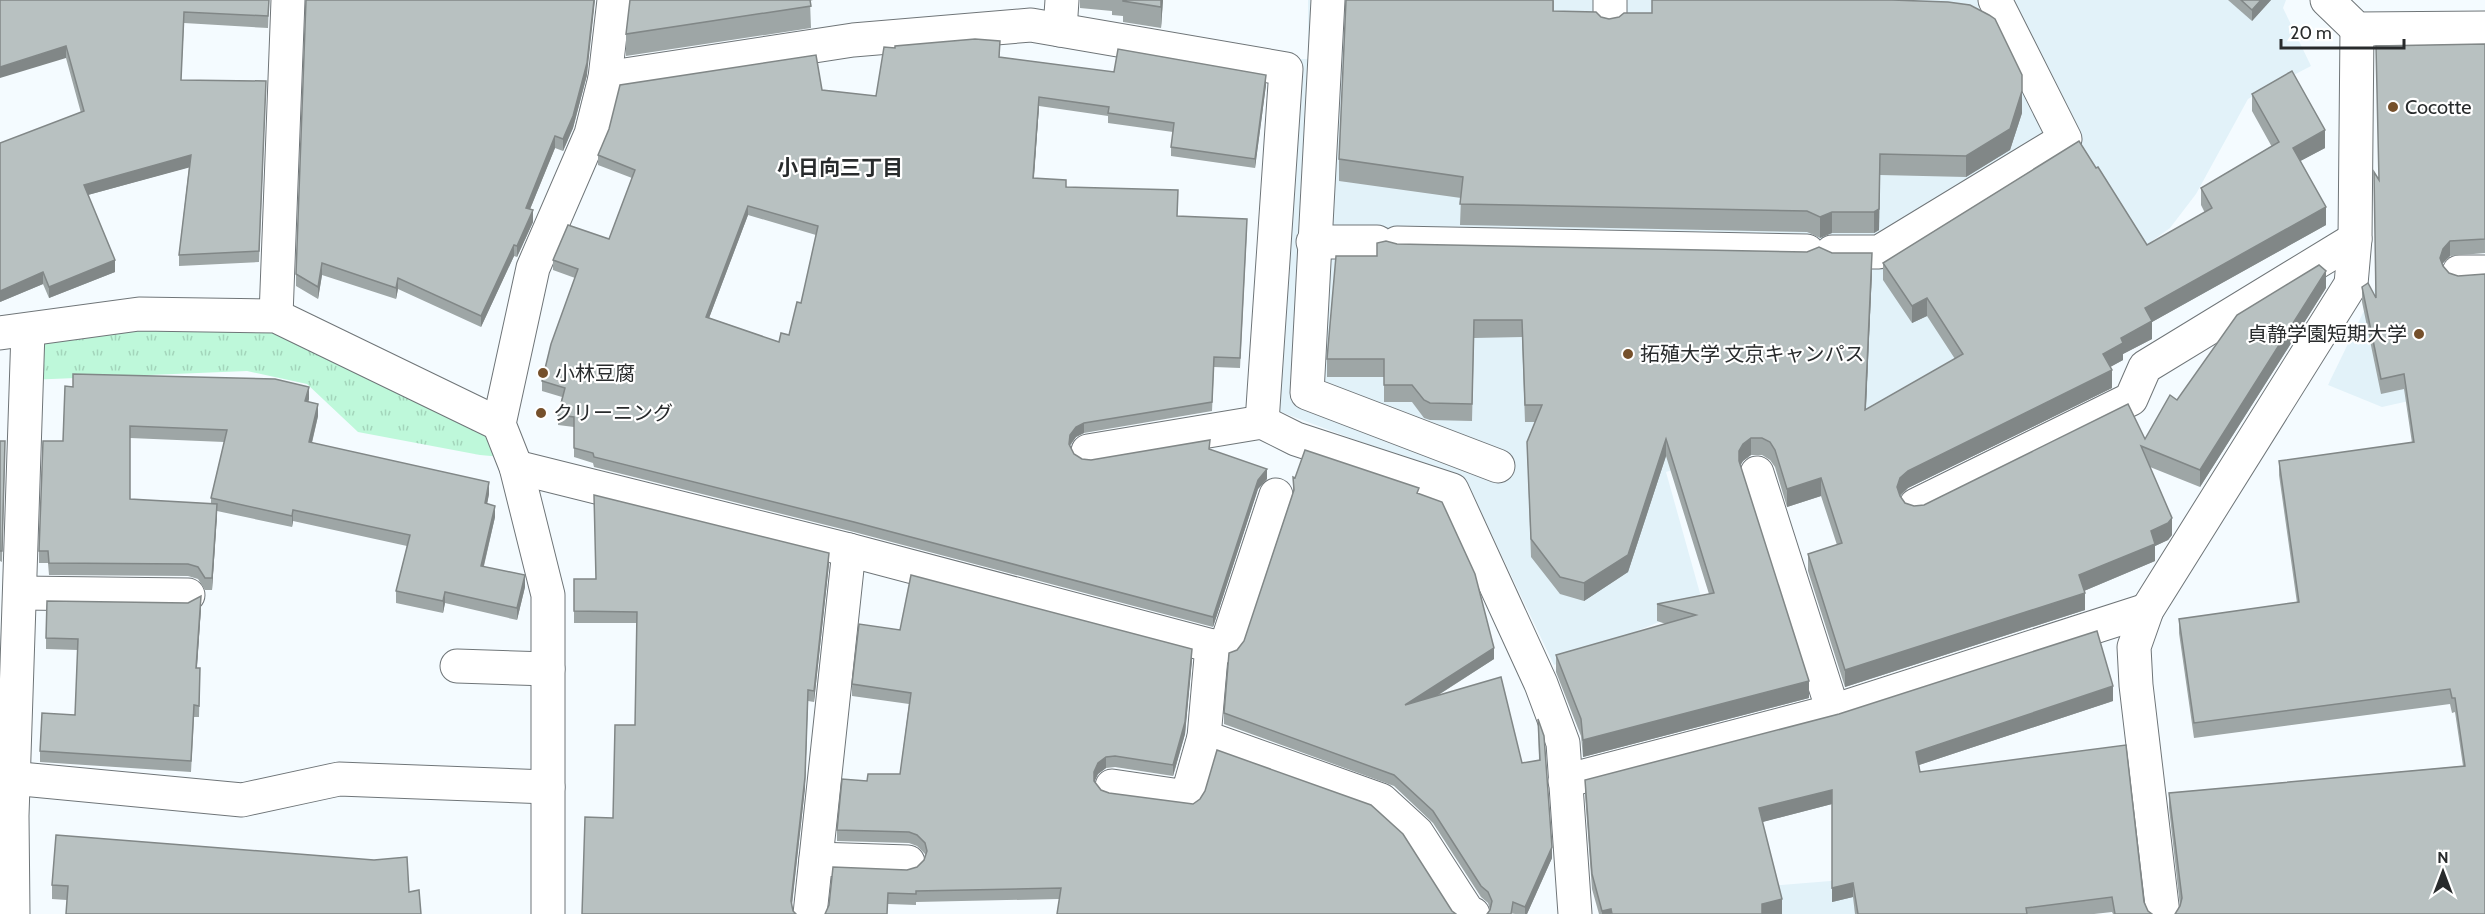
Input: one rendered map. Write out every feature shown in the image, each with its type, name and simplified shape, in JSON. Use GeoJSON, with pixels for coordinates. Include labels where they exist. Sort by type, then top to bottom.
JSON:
{"type":"FeatureCollection","features":[{"type":"Feature","properties":{"kind":"street"},"geometry":{"type":"LineString","coordinates":[[276,316],[288,0]]}},
{"type":"Feature","properties":{"kind":"street"},"geometry":{"type":"LineString","coordinates":[[548,914],[548,595],[516,467],[499,424],[533,267],[591,135],[605,78],[614,0]]}},
{"type":"Feature","properties":{"kind":"street"},"geometry":{"type":"LineString","coordinates":[[1328,0],[1313,242],[1307,393],[1498,466]]}},
{"type":"Feature","properties":{"kind":"street"},"geometry":{"type":"LineString","coordinates":[[1313,242],[1879,252],[2065,139],[1995,0]]}},
{"type":"Feature","properties":{"kind":"street"},"geometry":{"type":"LineString","coordinates":[[2327,0],[2365,19],[2485,28]]}},
{"type":"Feature","properties":{"kind":"street"},"geometry":{"type":"LineString","coordinates":[[605,78],[853,40],[1030,24],[1061,15],[1286,69],[1262,422]]}},
{"type":"Feature","properties":{"kind":"street"},"geometry":{"type":"LineString","coordinates":[[2163,914],[2136,685],[2134,647],[2146,610],[2351,285],[2365,19]]}},
{"type":"Feature","properties":{"kind":"street"},"geometry":{"type":"LineString","coordinates":[[1916,505],[2131,399],[2145,367],[2355,239]]}},
{"type":"Feature","properties":{"kind":"street"},"geometry":{"type":"LineString","coordinates":[[14,914],[7,777],[14,582],[14,332],[139,314],[276,316],[499,424]]}},
{"type":"Feature","properties":{"kind":"street"},"geometry":{"type":"LineString","coordinates":[[1088,451],[1262,422],[1296,439],[1452,490],[1541,684],[1563,743],[1575,914]]}},
{"type":"Feature","properties":{"kind":"street"},"geometry":{"type":"LineString","coordinates":[[516,467],[849,550],[1212,646],[1226,646],[1276,495]]}},
{"type":"Feature","properties":{"kind":"street"},"geometry":{"type":"LineString","coordinates":[[1757,472],[1833,711]]}},
{"type":"Feature","properties":{"kind":"street"},"geometry":{"type":"LineString","coordinates":[[810,914],[849,550]]}},
{"type":"Feature","properties":{"kind":"street"},"geometry":{"type":"LineString","coordinates":[[14,582],[188,595]]}},
{"type":"Feature","properties":{"kind":"street"},"geometry":{"type":"LineString","coordinates":[[1565,781],[1833,711],[2146,610]]}},
{"type":"Feature","properties":{"kind":"street"},"geometry":{"type":"LineString","coordinates":[[1112,786],[1187,797],[1204,737],[1212,646]]}},
{"type":"Feature","properties":{"kind":"street"},"geometry":{"type":"LineString","coordinates":[[457,666],[548,669]]}},
{"type":"Feature","properties":{"kind":"street"},"geometry":{"type":"LineString","coordinates":[[1204,737],[1381,800],[1418,833],[1468,912],[1473,914]]}},
{"type":"Feature","properties":{"kind":"street"},"geometry":{"type":"LineString","coordinates":[[7,777],[242,800],[339,779],[548,788]]}},
{"type":"Feature","properties":{"kind":"street"},"geometry":{"type":"LineString","coordinates":[[816,859],[908,862]]}},
{"type":"Feature","properties":{"kind":"shaded area","name":"拓殖大学 文京キャンパス"},"geometry":{"type":"Polygon","coordinates":[[[1308,0],[2286,0],[2283,8],[2311,66],[2248,99],[2196,194],[2170,228],[2051,314],[1915,394],[1666,472],[1703,604],[1554,665],[1466,481],[1270,408],[1297,59],[1308,59],[1308,0]]]}},
{"type":"Feature","properties":{"kind":"shaded area","name":"貞静学園短期大学"},"geometry":{"type":"Polygon","coordinates":[[[2377,284],[2485,384],[2382,407],[2328,385],[2377,284]]]}},
{"type":"Feature","properties":{"kind":"shaded area"},"geometry":{"type":"Polygon","coordinates":[[[1855,879],[1857,914],[1720,914],[1732,889],[1855,879]]]}},
{"type":"Feature","properties":{"kind":"green space"},"geometry":{"type":"Polygon","coordinates":[[[276,316],[499,424],[512,458],[480,455],[358,432],[307,384],[247,371],[27,380],[28,331],[276,316]]]}},
{"type":"Feature","properties":{"kind":"building"},"geometry":{"type":"Polygon","coordinates":[[[0,0],[269,0],[268,16],[184,12],[181,80],[266,81],[259,251],[179,255],[191,155],[84,185],[115,260],[49,287],[43,272],[0,291],[0,143],[84,111],[66,46],[0,67],[0,0]]]}},
{"type":"Feature","properties":{"kind":"building"},"geometry":{"type":"Polygon","coordinates":[[[306,0],[594,0],[587,63],[573,116],[563,139],[555,136],[526,208],[533,210],[481,316],[398,278],[396,288],[322,263],[318,287],[296,274],[306,0]]]}},
{"type":"Feature","properties":{"kind":"building"},"geometry":{"type":"Polygon","coordinates":[[[630,0],[810,0],[811,6],[626,34],[630,0]]]}},
{"type":"Feature","properties":{"kind":"building"},"geometry":{"type":"Polygon","coordinates":[[[1161,0],[1161,7],[1123,1],[1161,0]]]}},
{"type":"Feature","properties":{"kind":"building"},"geometry":{"type":"Polygon","coordinates":[[[1346,0],[1553,0],[1553,11],[1596,12],[1601,17],[1609,19],[1619,17],[1624,13],[1652,13],[1652,0],[1948,2],[1970,5],[1995,19],[2022,75],[2022,91],[2010,129],[1966,156],[1880,154],[1879,209],[1874,212],[1832,212],[1820,217],[1807,211],[1460,204],[1463,177],[1339,159],[1346,0]]]}},
{"type":"Feature","properties":{"kind":"building"},"geometry":{"type":"Polygon","coordinates":[[[2241,0],[2261,0],[2252,10],[2241,0]]]}},
{"type":"Feature","properties":{"kind":"building"},"geometry":{"type":"Polygon","coordinates":[[[975,39],[1000,41],[999,57],[1114,72],[1118,49],[1266,75],[1255,159],[1171,147],[1174,123],[1108,113],[1109,107],[1039,97],[1033,178],[1066,180],[1066,187],[1178,190],[1177,216],[1247,219],[1240,358],[1214,357],[1212,402],[1084,423],[1076,427],[1070,435],[1069,444],[1074,454],[1082,459],[1091,460],[1210,440],[1209,449],[1267,469],[1258,480],[1213,617],[854,522],[594,457],[593,453],[574,448],[574,417],[558,415],[565,388],[542,381],[551,344],[578,269],[553,260],[568,225],[609,239],[635,170],[598,155],[609,129],[620,85],[816,55],[822,90],[876,96],[884,47],[895,48],[895,46],[975,39]],[[748,206],[706,317],[779,342],[781,333],[789,335],[797,302],[801,303],[818,226],[748,206]]]}},
{"type":"Feature","properties":{"kind":"building"},"geometry":{"type":"Polygon","coordinates":[[[2485,44],[2485,239],[2450,241],[2443,249],[2440,258],[2449,273],[2458,276],[2485,274],[2485,914],[2175,914],[2182,898],[2169,793],[2465,766],[2455,698],[2452,698],[2450,689],[2194,723],[2179,619],[2299,602],[2279,461],[2414,442],[2404,374],[2381,379],[2362,287],[2368,283],[2376,298],[2374,172],[2379,180],[2376,46],[2485,44]]]}},
{"type":"Feature","properties":{"kind":"building"},"geometry":{"type":"Polygon","coordinates":[[[2292,71],[2325,130],[2293,148],[2326,207],[2145,308],[2152,321],[2121,338],[2123,343],[2103,354],[2112,370],[1908,471],[1900,478],[1897,487],[1905,503],[1914,506],[1924,505],[2128,404],[2145,439],[2170,395],[2177,400],[2237,315],[2319,265],[2326,271],[2200,470],[2141,446],[2172,518],[2168,523],[2151,531],[2155,544],[2079,575],[2085,593],[1845,670],[1808,554],[1842,543],[1821,478],[1787,489],[1775,450],[1770,442],[1762,438],[1751,438],[1743,444],[1739,451],[1739,461],[1809,681],[1583,740],[1581,719],[1556,655],[1696,615],[1657,604],[1714,593],[1666,439],[1628,555],[1584,583],[1560,577],[1531,539],[1527,442],[1542,405],[1525,405],[1522,320],[1474,320],[1472,404],[1430,403],[1424,400],[1412,385],[1384,385],[1384,359],[1327,359],[1336,256],[1377,256],[1377,243],[1386,241],[1397,244],[1807,252],[1819,247],[1832,253],[1872,253],[1865,410],[1963,354],[1927,298],[1912,306],[1883,263],[2079,141],[2147,245],[2212,208],[2201,188],[2279,142],[2252,94],[2292,71]]]}},
{"type":"Feature","properties":{"kind":"building"},"geometry":{"type":"Polygon","coordinates":[[[73,374],[275,379],[309,387],[305,401],[318,404],[309,442],[489,482],[485,503],[495,506],[481,566],[525,575],[517,608],[445,592],[443,601],[396,591],[410,535],[293,510],[292,516],[211,498],[227,430],[130,426],[130,499],[217,504],[212,578],[205,578],[198,567],[188,564],[49,563],[48,551],[39,551],[43,441],[63,441],[65,386],[73,387],[73,374]]]}},
{"type":"Feature","properties":{"kind":"building"},"geometry":{"type":"Polygon","coordinates":[[[0,441],[5,441],[2,551],[0,551],[0,441]]]}},
{"type":"Feature","properties":{"kind":"building"},"geometry":{"type":"Polygon","coordinates":[[[1305,450],[1419,488],[1417,493],[1442,502],[1475,574],[1494,648],[1405,705],[1501,677],[1522,763],[1540,760],[1538,719],[1544,736],[1552,847],[1525,907],[1513,902],[1511,914],[1487,914],[1492,901],[1488,892],[1481,886],[1433,811],[1394,775],[1224,713],[1229,653],[1237,650],[1244,641],[1294,490],[1293,477],[1295,478],[1305,450]]]}},
{"type":"Feature","properties":{"kind":"building"},"geometry":{"type":"Polygon","coordinates":[[[594,495],[829,553],[814,691],[808,690],[805,777],[791,901],[796,914],[582,914],[585,817],[613,818],[615,725],[635,725],[637,612],[574,611],[574,579],[596,579],[594,495]]]}},
{"type":"Feature","properties":{"kind":"building"},"geometry":{"type":"Polygon","coordinates":[[[911,575],[1192,649],[1185,722],[1173,765],[1115,756],[1106,757],[1098,763],[1094,772],[1094,781],[1101,790],[1193,804],[1205,791],[1217,750],[1371,805],[1403,834],[1456,914],[1057,914],[1061,888],[916,891],[916,894],[888,893],[887,914],[825,914],[829,905],[833,867],[907,870],[917,867],[924,860],[927,851],[925,843],[917,835],[909,832],[837,830],[842,779],[867,781],[868,774],[900,774],[911,693],[852,684],[859,624],[900,630],[911,575]]]}},
{"type":"Feature","properties":{"kind":"building"},"geometry":{"type":"Polygon","coordinates":[[[201,596],[196,668],[200,668],[199,706],[194,705],[191,761],[40,751],[42,713],[75,715],[78,639],[46,638],[47,601],[188,603],[201,596]]]}},
{"type":"Feature","properties":{"kind":"building"},"geometry":{"type":"Polygon","coordinates":[[[2097,631],[2113,686],[1916,752],[1920,772],[2126,745],[2144,902],[2152,914],[2115,914],[2112,897],[2026,908],[2027,914],[1858,914],[1853,883],[1832,888],[1832,790],[1759,808],[1782,899],[1762,904],[1762,914],[1612,914],[1611,909],[1602,911],[1592,874],[1585,780],[1839,714],[2097,631]]]}},
{"type":"Feature","properties":{"kind":"building"},"geometry":{"type":"Polygon","coordinates":[[[56,835],[374,860],[407,857],[409,892],[419,890],[421,914],[66,914],[68,886],[52,885],[56,835]]]}},
{"type":"Feature","properties":{"kind":"place","name":"Cocotte"},"geometry":{"type":"Point","coordinates":[2393,107]}},
{"type":"Feature","properties":{"kind":"place","name":"貞静学園短期大学"},"geometry":{"type":"Point","coordinates":[2419,334]}},
{"type":"Feature","properties":{"kind":"place","name":"拓殖大学 文京キャンパス"},"geometry":{"type":"Point","coordinates":[1628,354]}},
{"type":"Feature","properties":{"kind":"place","name":"小林豆腐"},"geometry":{"type":"Point","coordinates":[543,373]}},
{"type":"Feature","properties":{"kind":"place","name":"クリーニング"},"geometry":{"type":"Point","coordinates":[541,413]}},
{"type":"Feature","properties":{"kind":"district","name":"小日向三丁目"},"geometry":{"type":"Point","coordinates":[840,168]}}]}
